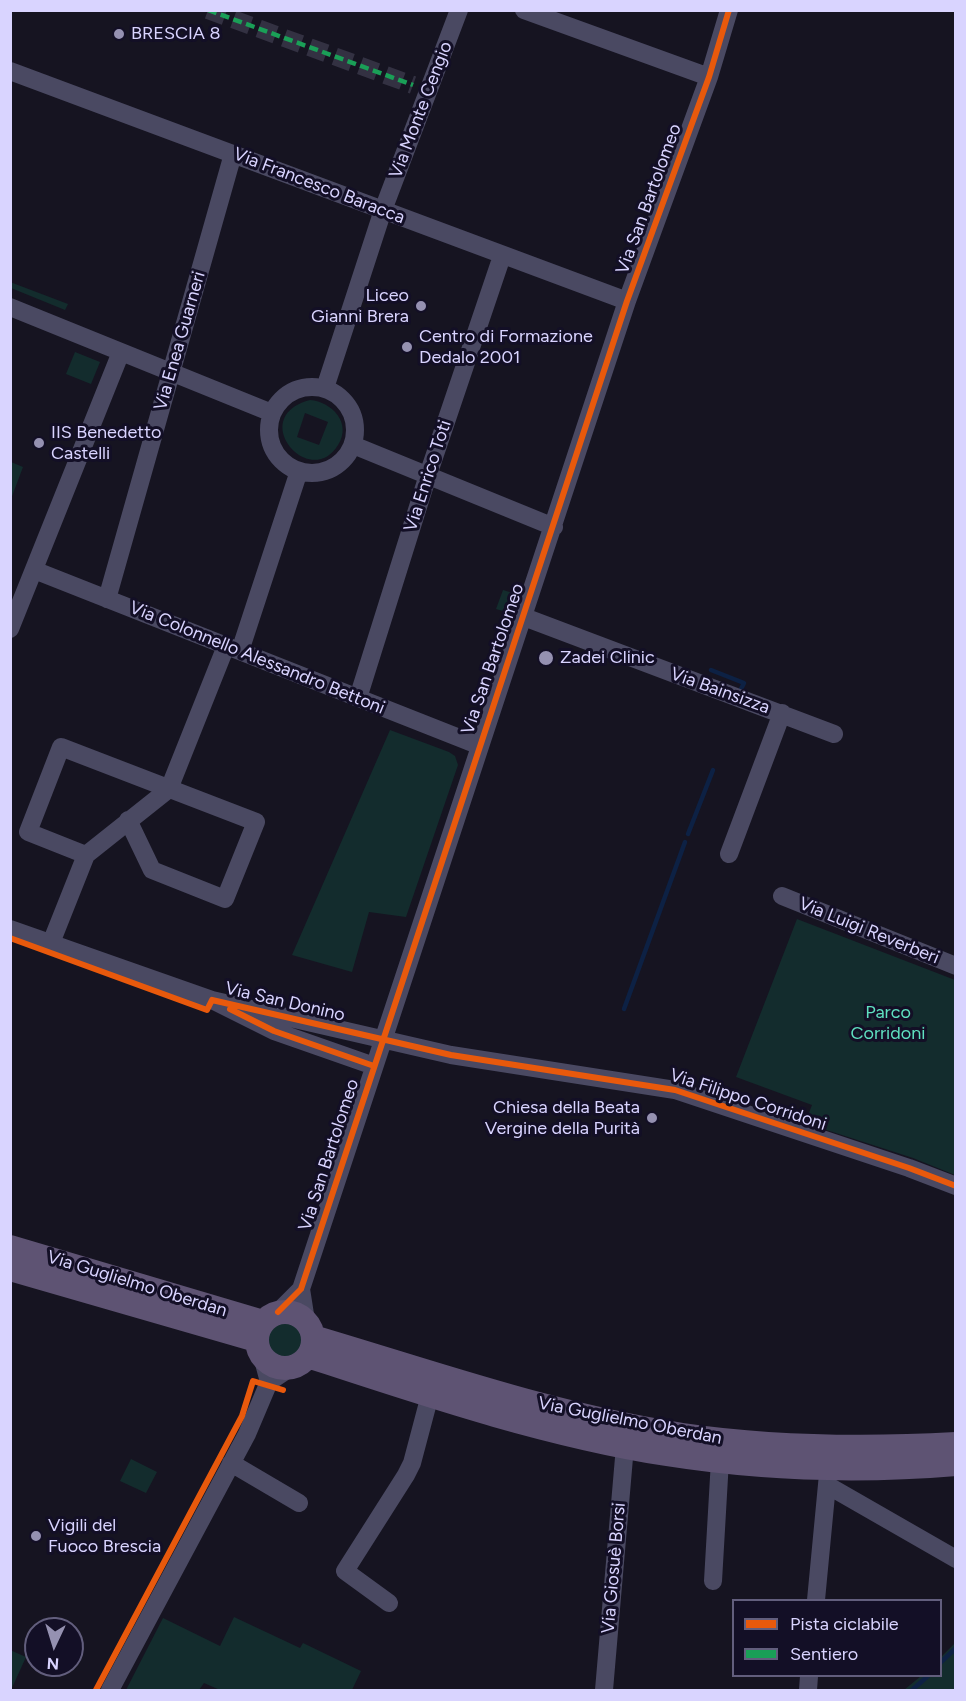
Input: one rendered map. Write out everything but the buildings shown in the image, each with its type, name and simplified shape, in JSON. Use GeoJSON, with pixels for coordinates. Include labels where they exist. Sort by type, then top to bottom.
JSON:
{"type":"FeatureCollection","features":[{"type":"Feature","properties":{"kind":"main road","name":"Via Guglielmo Oberdan"},"geometry":{"type":"LineString","coordinates":[[10,1247],[265,1333]]}},
{"type":"Feature","properties":{"kind":"main road","name":"Via Guglielmo Oberdan"},"geometry":{"type":"LineString","coordinates":[[10,1269],[265,1333],[293,1313],[304,1345],[430,1395],[549,1429],[625,1446],[666,1454],[831,1473],[956,1464]]}},
{"type":"Feature","properties":{"kind":"main road","name":"Via Guglielmo Oberdan"},"geometry":{"type":"LineString","coordinates":[[265,1333],[274,1366],[304,1345],[552,1408],[681,1434],[772,1444],[889,1446],[956,1444]]}},
{"type":"Feature","properties":{"kind":"main road"},"geometry":{"type":"LineString","coordinates":[[772,1444],[792,1452],[826,1455],[831,1473]]}},
{"type":"Feature","properties":{"kind":"street","name":"Via Monte Cengio"},"geometry":{"type":"LineString","coordinates":[[325,388],[383,210],[459,10]]}},
{"type":"Feature","properties":{"kind":"street"},"geometry":{"type":"LineString","coordinates":[[524,10],[709,76]]}},
{"type":"Feature","properties":{"kind":"street","name":"Via San Bartolomeo"},"geometry":{"type":"LineString","coordinates":[[265,1333],[301,1289],[627,301],[709,76],[729,10]]}},
{"type":"Feature","properties":{"kind":"street","name":"Via Francesco Baracca"},"geometry":{"type":"LineString","coordinates":[[10,71],[627,301]]}},
{"type":"Feature","properties":{"kind":"street","name":"Via Enea Guarneri"},"geometry":{"type":"LineString","coordinates":[[107,599],[233,154]]}},
{"type":"Feature","properties":{"kind":"street","name":"Via Enrico Toti"},"geometry":{"type":"LineString","coordinates":[[358,698],[428,475],[502,256]]}},
{"type":"Feature","properties":{"kind":"street"},"geometry":{"type":"LineString","coordinates":[[10,307],[272,413]]}},
{"type":"Feature","properties":{"kind":"street"},"geometry":{"type":"LineString","coordinates":[[10,629],[121,352]]}},
{"type":"Feature","properties":{"kind":"street"},"geometry":{"type":"LineString","coordinates":[[325,388],[338,395],[352,412],[356,434],[353,445],[337,466],[325,472],[299,471],[286,465],[276,454],[270,441],[269,427],[272,413],[278,403],[298,389],[325,388]]}},
{"type":"Feature","properties":{"kind":"street"},"geometry":{"type":"LineString","coordinates":[[353,445],[554,527]]}},
{"type":"Feature","properties":{"kind":"street"},"geometry":{"type":"LineString","coordinates":[[51,943],[86,855],[169,789],[233,648],[299,471]]}},
{"type":"Feature","properties":{"kind":"street","name":"Via Colonnello Alessandro Bettoni"},"geometry":{"type":"LineString","coordinates":[[34,570],[480,746]]}},
{"type":"Feature","properties":{"kind":"street","name":"Via Bainsizza"},"geometry":{"type":"LineString","coordinates":[[524,617],[834,734]]}},
{"type":"Feature","properties":{"kind":"street","name":"Via Bainsizza"},"geometry":{"type":"LineString","coordinates":[[729,854],[782,713]]}},
{"type":"Feature","properties":{"kind":"street"},"geometry":{"type":"LineString","coordinates":[[86,855],[28,832],[61,747],[256,822],[225,899],[152,870],[128,820]]}},
{"type":"Feature","properties":{"kind":"street","name":"Via Luigi Reverberi"},"geometry":{"type":"LineString","coordinates":[[782,896],[956,966]]}},
{"type":"Feature","properties":{"kind":"street","name":"Via San Donino"},"geometry":{"type":"LineString","coordinates":[[10,928],[212,1000],[274,1031],[374,1066]]}},
{"type":"Feature","properties":{"kind":"street","name":"Via San Donino"},"geometry":{"type":"LineString","coordinates":[[212,1000],[279,1014],[383,1041]]}},
{"type":"Feature","properties":{"kind":"street","name":"Via Filippo Corridoni"},"geometry":{"type":"LineString","coordinates":[[383,1041],[451,1055],[675,1089],[956,1186]]}},
{"type":"Feature","properties":{"kind":"street","name":"Via San Bartolomeo"},"geometry":{"type":"LineString","coordinates":[[301,1289],[304,1345]]}},
{"type":"Feature","properties":{"kind":"street"},"geometry":{"type":"LineString","coordinates":[[265,1333],[269,1382]]}},
{"type":"Feature","properties":{"kind":"street"},"geometry":{"type":"LineString","coordinates":[[110,1690],[247,1434],[269,1382],[304,1345]]}},
{"type":"Feature","properties":{"kind":"street"},"geometry":{"type":"LineString","coordinates":[[389,1603],[345,1571],[409,1469],[430,1395]]}},
{"type":"Feature","properties":{"kind":"street","name":"Via Giosuè Borsi"},"geometry":{"type":"LineString","coordinates":[[604,1690],[625,1446]]}},
{"type":"Feature","properties":{"kind":"street","name":"Via Guglielmo Oberdan"},"geometry":{"type":"LineString","coordinates":[[713,1581],[720,1460]]}},
{"type":"Feature","properties":{"kind":"street"},"geometry":{"type":"LineString","coordinates":[[231,1463],[299,1503]]}},
{"type":"Feature","properties":{"kind":"street"},"geometry":{"type":"LineString","coordinates":[[816,1599],[831,1473]]}},
{"type":"Feature","properties":{"kind":"street","name":"Via Guglielmo Oberdan"},"geometry":{"type":"LineString","coordinates":[[831,1473],[956,1559]]}},
{"type":"Feature","properties":{"kind":"green space"},"geometry":{"type":"Polygon","coordinates":[[[10,282],[68,304],[65,310],[11,288],[10,282]]]}},
{"type":"Feature","properties":{"kind":"green space"},"geometry":{"type":"Polygon","coordinates":[[[75,352],[100,362],[91,384],[66,374],[75,352]]]}},
{"type":"Feature","properties":{"kind":"green space"},"geometry":{"type":"Polygon","coordinates":[[[310,400],[326,405],[337,415],[343,429],[342,437],[338,445],[326,457],[313,460],[300,455],[290,446],[283,434],[283,421],[292,409],[310,400]],[[305,413],[297,437],[319,445],[328,422],[305,413]]]}},
{"type":"Feature","properties":{"kind":"green space"},"geometry":{"type":"Polygon","coordinates":[[[11,462],[23,467],[11,499],[11,462]]]}},
{"type":"Feature","properties":{"kind":"green space"},"geometry":{"type":"Polygon","coordinates":[[[503,590],[516,594],[509,613],[496,609],[503,590]]]}},
{"type":"Feature","properties":{"kind":"green space"},"geometry":{"type":"Polygon","coordinates":[[[390,730],[449,752],[455,756],[458,765],[406,917],[369,912],[352,972],[292,955],[390,730]]]}},
{"type":"Feature","properties":{"kind":"green space","name":"Parco Corridoni"},"geometry":{"type":"Polygon","coordinates":[[[797,919],[955,980],[955,1175],[913,1158],[805,1123],[812,1105],[736,1077],[797,919]]]}},
{"type":"Feature","properties":{"kind":"green space"},"geometry":{"type":"Polygon","coordinates":[[[285,1322],[298,1327],[303,1340],[298,1353],[285,1358],[272,1353],[267,1340],[272,1327],[285,1322]]]}},
{"type":"Feature","properties":{"kind":"green space"},"geometry":{"type":"Polygon","coordinates":[[[131,1459],[157,1472],[146,1493],[120,1481],[131,1459]]]}},
{"type":"Feature","properties":{"kind":"green space"},"geometry":{"type":"Polygon","coordinates":[[[234,1617],[300,1648],[303,1643],[361,1671],[352,1690],[220,1690],[204,1683],[199,1690],[126,1690],[163,1618],[220,1646],[234,1617]]]}},
{"type":"Feature","properties":{"kind":"green space"},"geometry":{"type":"Polygon","coordinates":[[[955,1643],[955,1690],[904,1690],[920,1677],[942,1677],[942,1656],[955,1643]]]}},
{"type":"Feature","properties":{"kind":"green space"},"geometry":{"type":"Polygon","coordinates":[[[10,1650],[24,1656],[24,1661],[10,1690],[10,1650]]]}},
{"type":"Feature","properties":{"kind":"waterway"},"geometry":{"type":"LineString","coordinates":[[711,670],[744,683],[741,689]]}},
{"type":"Feature","properties":{"kind":"waterway"},"geometry":{"type":"LineString","coordinates":[[688,834],[713,770]]}},
{"type":"Feature","properties":{"kind":"waterway"},"geometry":{"type":"LineString","coordinates":[[624,1009],[685,842]]}},
{"type":"Feature","properties":{"kind":"waterway"},"geometry":{"type":"LineString","coordinates":[[942,1661],[956,1648]]}},
{"type":"Feature","properties":{"kind":"waterway"},"geometry":{"type":"LineString","coordinates":[[912,1690],[927,1677]]}},
{"type":"Feature","properties":{"kind":"tunnel"},"geometry":{"type":"LineString","coordinates":[[208,10],[413,85]]}},
{"type":"Feature","properties":{"kind":"marked path"},"geometry":{"type":"LineString","coordinates":[[208,10],[413,85]]}},
{"type":"Feature","properties":{"kind":"cycle path"},"geometry":{"type":"LineString","coordinates":[[278,1312],[301,1289],[627,301],[709,77],[729,10]]}},
{"type":"Feature","properties":{"kind":"cycle path"},"geometry":{"type":"LineString","coordinates":[[10,938],[207,1010],[212,1000]]}},
{"type":"Feature","properties":{"kind":"cycle path"},"geometry":{"type":"LineString","coordinates":[[212,1000],[451,1055],[675,1090],[909,1168],[956,1186]]}},
{"type":"Feature","properties":{"kind":"cycle path"},"geometry":{"type":"LineString","coordinates":[[230,1009],[274,1031],[374,1066]]}},
{"type":"Feature","properties":{"kind":"cycle path"},"geometry":{"type":"LineString","coordinates":[[96,1690],[242,1416],[253,1381],[283,1390]]}},
{"type":"Feature","properties":{"kind":"place","name":"BRESCIA 8"},"geometry":{"type":"Point","coordinates":[119,34]}},
{"type":"Feature","properties":{"kind":"place","name":"Liceo Gianni Brera"},"geometry":{"type":"Point","coordinates":[421,306]}},
{"type":"Feature","properties":{"kind":"place","name":"Centro di Formazione Dedalo 2001"},"geometry":{"type":"Point","coordinates":[407,347]}},
{"type":"Feature","properties":{"kind":"place","name":"IIS Benedetto Castelli"},"geometry":{"type":"Point","coordinates":[39,443]}},
{"type":"Feature","properties":{"kind":"place","name":"Zadei Clinic"},"geometry":{"type":"Point","coordinates":[546,658]}},
{"type":"Feature","properties":{"kind":"place","name":"Chiesa della Beata Vergine della Purità"},"geometry":{"type":"Point","coordinates":[652,1118]}},
{"type":"Feature","properties":{"kind":"place","name":"Vigili del Fuoco Brescia"},"geometry":{"type":"Point","coordinates":[36,1536]}}]}
